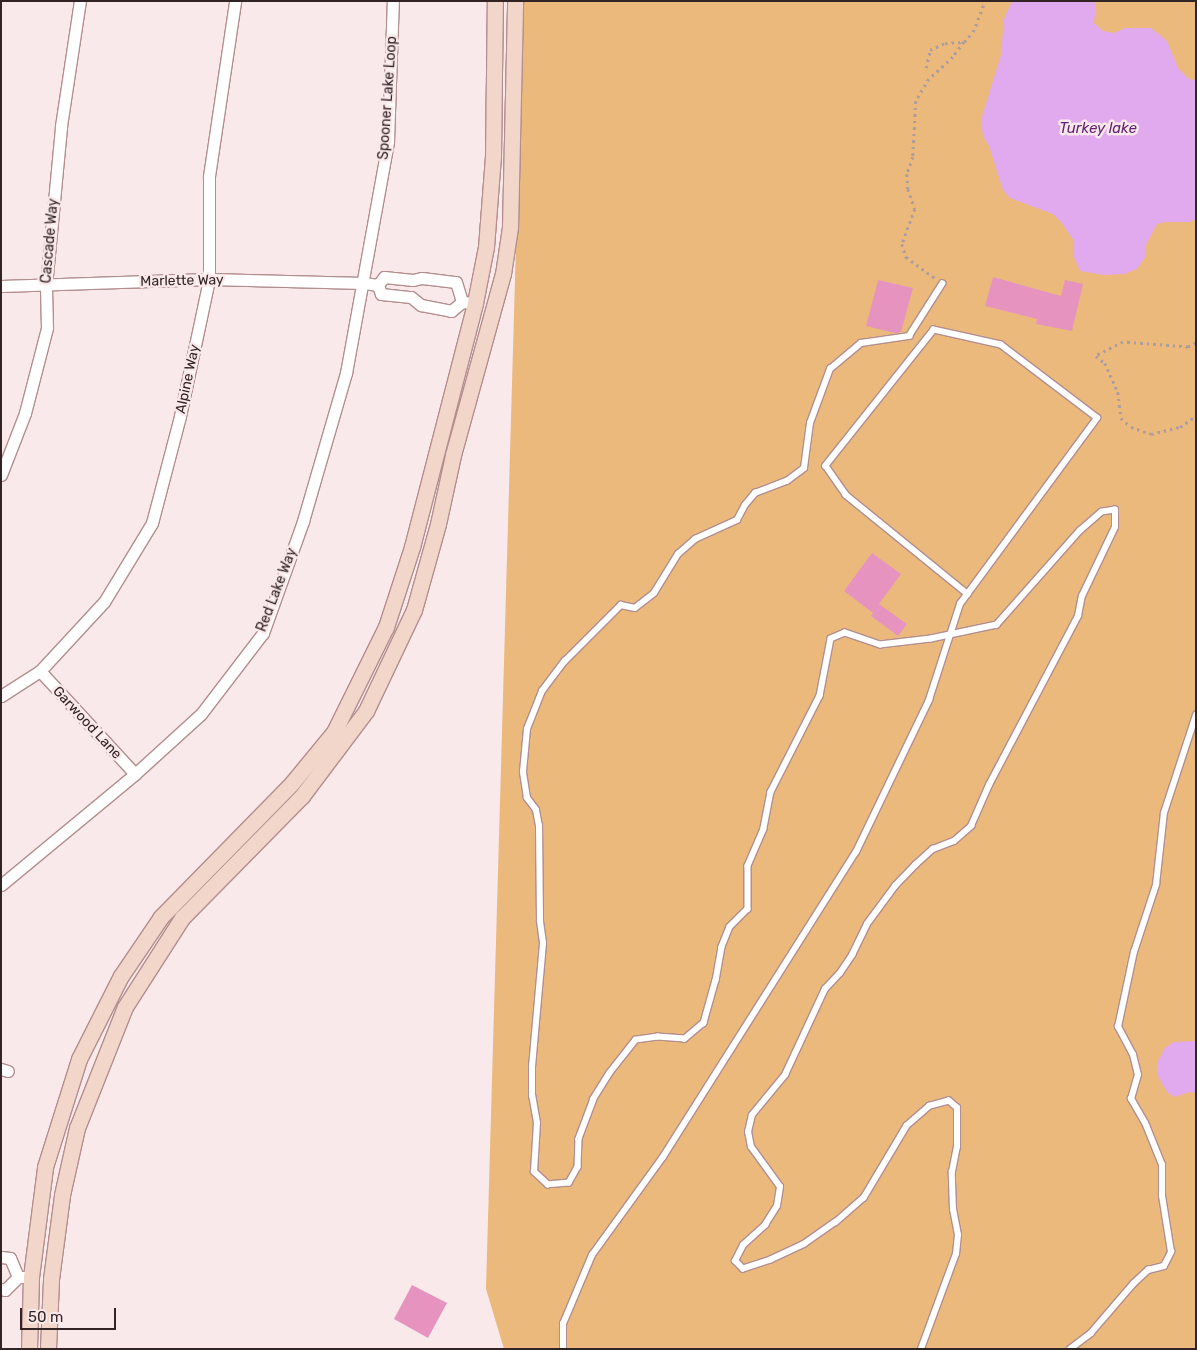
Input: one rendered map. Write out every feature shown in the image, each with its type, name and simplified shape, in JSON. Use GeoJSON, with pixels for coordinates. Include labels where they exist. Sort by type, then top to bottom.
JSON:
{"type":"FeatureCollection","features":[{"type":"Feature","properties":{"kind":"main road"},"geometry":{"type":"LineString","coordinates":[[29,1349],[24,1277],[44,1167],[79,1059],[121,976],[162,918],[292,783],[334,732],[386,627],[412,547],[469,302],[486,247],[493,156],[495,1]]}},
{"type":"Feature","properties":{"kind":"main road"},"geometry":{"type":"LineString","coordinates":[[48,1349],[51,1279],[62,1195],[77,1128],[125,1007],[182,918],[302,796],[366,711],[414,610],[438,524],[453,454],[504,274],[510,227],[515,1]]}},
{"type":"Feature","properties":{"kind":"main road"},"geometry":{"type":"LineString","coordinates":[[469,302],[494,307]]}},
{"type":"Feature","properties":{"kind":"main road"},"geometry":{"type":"LineString","coordinates":[[24,1277],[51,1279]]}},
{"type":"Feature","properties":{"kind":"street","name":"Cascade Way"},"geometry":{"type":"LineString","coordinates":[[1,475],[25,413],[47,328],[46,286],[61,126],[80,1]]}},
{"type":"Feature","properties":{"kind":"street","name":"Alpine Way"},"geometry":{"type":"LineString","coordinates":[[1,696],[40,672],[104,602],[152,523],[180,416],[209,279],[209,176],[235,1]]}},
{"type":"Feature","properties":{"kind":"street","name":"Spooner Lake Loop"},"geometry":{"type":"LineString","coordinates":[[364,282],[388,141],[393,1]]}},
{"type":"Feature","properties":{"kind":"street"},"geometry":{"type":"LineString","coordinates":[[384,277],[413,280],[422,278],[456,282],[469,302],[450,311],[421,305],[412,298],[381,294],[378,285],[384,277]]}},
{"type":"Feature","properties":{"kind":"street","name":"Marlette Way"},"geometry":{"type":"LineString","coordinates":[[1,286],[46,286],[209,279],[364,282],[378,285]]}},
{"type":"Feature","properties":{"kind":"street"},"geometry":{"type":"LineString","coordinates":[[412,298],[413,280]]}},
{"type":"Feature","properties":{"kind":"street","name":"Red Lake Way"},"geometry":{"type":"LineString","coordinates":[[1,885],[134,774],[201,714],[263,633],[303,521],[346,373],[364,282]]}},
{"type":"Feature","properties":{"kind":"street","name":"Garwood Lane"},"geometry":{"type":"LineString","coordinates":[[40,672],[134,774]]}},
{"type":"Feature","properties":{"kind":"street"},"geometry":{"type":"LineString","coordinates":[[1,1257],[10,1258],[24,1277],[5,1290],[1,1289]]}},
{"type":"Feature","properties":{"kind":"lane"},"geometry":{"type":"LineString","coordinates":[[921,1349],[956,1254],[958,1235],[954,1210],[952,1172],[957,1147],[957,1108],[949,1101],[930,1106],[907,1126],[864,1198],[836,1222],[805,1244],[771,1260],[743,1269],[735,1261],[743,1245],[765,1225],[777,1206],[780,1187],[750,1147],[748,1132],[752,1115],[785,1075],[825,989],[840,974],[852,955],[867,924],[895,886],[914,865],[933,850],[954,841],[971,826],[989,785],[1078,616],[1082,596],[1115,527],[1115,510],[1102,512],[1081,530],[997,625],[950,635],[880,645],[845,633],[831,639],[820,696],[771,792],[764,828],[748,866],[748,909],[730,927],[722,947],[716,980],[704,1023],[685,1039],[658,1037],[636,1040],[610,1073],[594,1099],[579,1139],[578,1167],[569,1183],[548,1186],[534,1172],[537,1123],[532,1096],[532,1067],[543,943],[540,913],[539,826],[536,810],[526,798],[523,772],[527,729],[542,691],[565,661],[621,605],[635,608],[654,593],[678,554],[695,539],[737,520],[745,505],[755,493],[787,481],[804,468],[810,423],[830,370],[861,343],[909,336],[942,284]]}},
{"type":"Feature","properties":{"kind":"lane"},"geometry":{"type":"LineString","coordinates":[[563,1349],[564,1324],[592,1255],[663,1157],[856,852],[929,700],[960,604],[968,594],[1097,418],[1001,345],[934,330],[826,466],[846,495],[968,594]]}},
{"type":"Feature","properties":{"kind":"lane"},"geometry":{"type":"LineString","coordinates":[[1070,1349],[1091,1333],[1133,1284],[1148,1270],[1164,1266],[1171,1252],[1162,1196],[1162,1165],[1145,1123],[1131,1099],[1138,1075],[1133,1055],[1118,1027],[1134,952],[1156,885],[1164,813],[1196,715]]}},
{"type":"Feature","properties":{"kind":"path"},"geometry":{"type":"LineString","coordinates":[[942,284],[906,257],[902,244],[915,209],[908,189],[907,174],[913,157],[916,101],[929,79],[953,57],[973,32],[985,1]]}},
{"type":"Feature","properties":{"kind":"path"},"geometry":{"type":"LineString","coordinates":[[926,68],[930,50],[945,43],[964,42]]}},
{"type":"Feature","properties":{"kind":"path"},"geometry":{"type":"LineString","coordinates":[[1196,343],[1188,347],[1123,342],[1096,356],[1105,363],[1118,392],[1121,418],[1131,427],[1151,434],[1180,427],[1196,416]]}},
{"type":"Feature","properties":{"kind":"shaded area"},"geometry":{"type":"Polygon","coordinates":[[[523,1],[1196,1],[1196,1349],[504,1349],[486,1289],[523,1]]]}},
{"type":"Feature","properties":{"kind":"water","name":"Turkey lake"},"geometry":{"type":"Polygon","coordinates":[[[1012,1],[1094,1],[1096,7],[1094,23],[1103,31],[1114,33],[1125,28],[1151,28],[1167,41],[1178,68],[1189,79],[1196,80],[1196,219],[1190,222],[1157,224],[1146,245],[1145,257],[1137,269],[1124,274],[1104,275],[1080,271],[1074,257],[1074,241],[1061,222],[1053,214],[1010,198],[1003,190],[989,146],[983,136],[981,120],[1001,55],[1004,19],[1012,1]]]}},
{"type":"Feature","properties":{"kind":"water"},"geometry":{"type":"Polygon","coordinates":[[[1196,1041],[1196,1093],[1189,1092],[1175,1097],[1168,1093],[1162,1084],[1157,1073],[1158,1061],[1165,1048],[1174,1042],[1196,1041]]]}},
{"type":"Feature","properties":{"kind":"building"},"geometry":{"type":"Polygon","coordinates":[[[993,277],[1061,296],[1065,280],[1083,284],[1072,331],[1036,324],[1037,319],[985,306],[993,277]]]}},
{"type":"Feature","properties":{"kind":"building"},"geometry":{"type":"Polygon","coordinates":[[[878,280],[913,288],[901,332],[895,333],[866,326],[878,280]]]}},
{"type":"Feature","properties":{"kind":"building"},"geometry":{"type":"Polygon","coordinates":[[[872,553],[901,574],[879,604],[907,624],[898,636],[871,616],[873,613],[844,591],[872,553]]]}},
{"type":"Feature","properties":{"kind":"building"},"geometry":{"type":"Polygon","coordinates":[[[412,1285],[447,1303],[428,1338],[394,1319],[412,1285]]]}}]}
